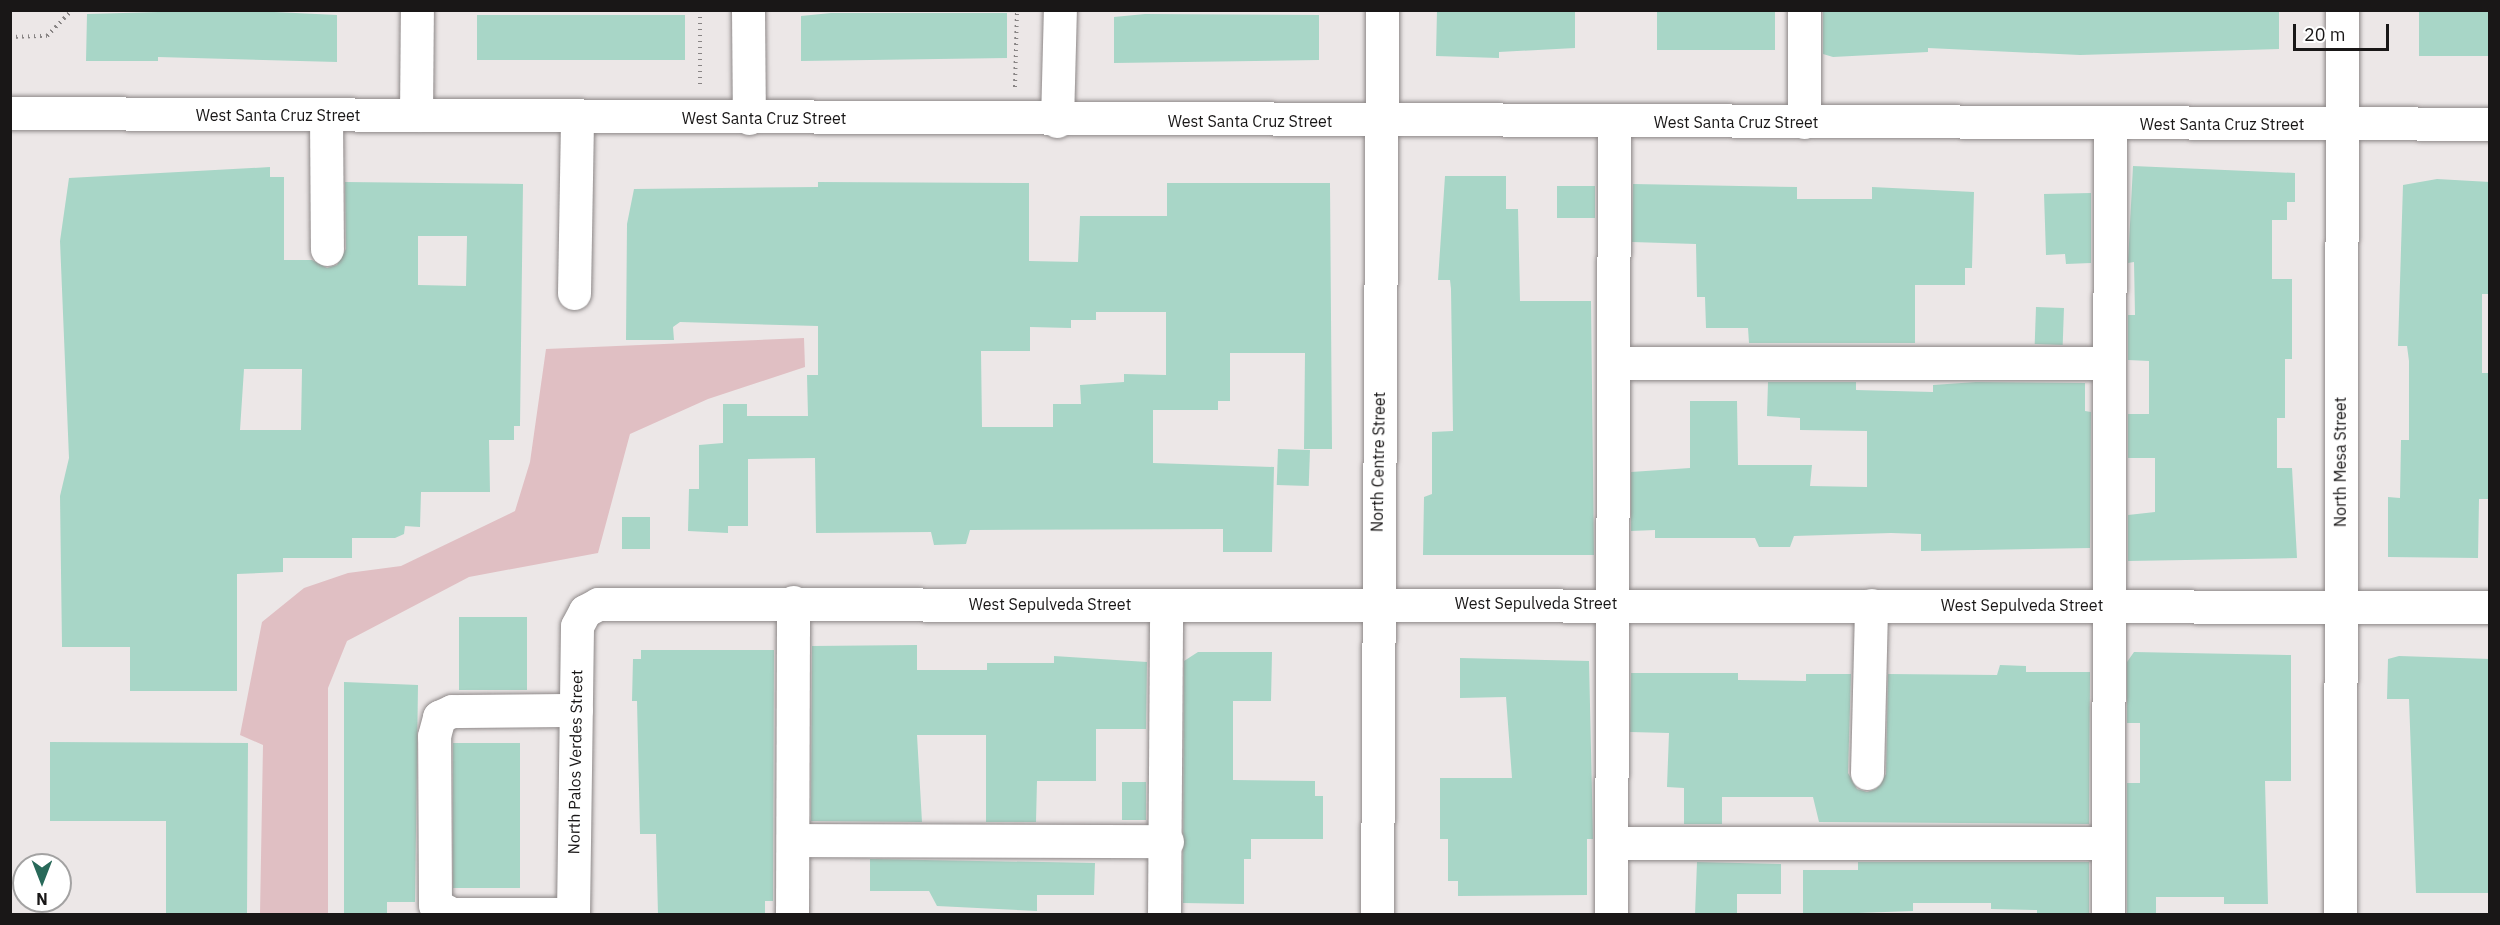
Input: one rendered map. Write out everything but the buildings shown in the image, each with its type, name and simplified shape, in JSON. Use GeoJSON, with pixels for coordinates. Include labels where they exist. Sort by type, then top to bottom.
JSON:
{"type":"FeatureCollection","features":[{"type":"Feature","properties":{"kind":"street"},"geometry":{"type":"LineString","coordinates":[[416,115],[417,10]]}},
{"type":"Feature","properties":{"kind":"street"},"geometry":{"type":"LineString","coordinates":[[748,10],[749,118]]}},
{"type":"Feature","properties":{"kind":"street"},"geometry":{"type":"LineString","coordinates":[[1057,121],[1060,10]]}},
{"type":"Feature","properties":{"kind":"street","name":"North Centre Street"},"geometry":{"type":"LineString","coordinates":[[1377,915],[1382,10]]}},
{"type":"Feature","properties":{"kind":"street"},"geometry":{"type":"LineString","coordinates":[[1804,10],[1804,122]]}},
{"type":"Feature","properties":{"kind":"street","name":"North Mesa Street"},"geometry":{"type":"LineString","coordinates":[[2340,915],[2342,10]]}},
{"type":"Feature","properties":{"kind":"street","name":"West Santa Cruz Street"},"geometry":{"type":"LineString","coordinates":[[10,113],[1015,121],[2490,124]]}},
{"type":"Feature","properties":{"kind":"street"},"geometry":{"type":"LineString","coordinates":[[326,116],[327,249]]}},
{"type":"Feature","properties":{"kind":"street"},"geometry":{"type":"LineString","coordinates":[[574,293],[577,118]]}},
{"type":"Feature","properties":{"kind":"street"},"geometry":{"type":"LineString","coordinates":[[1611,915],[1610,603],[1615,363],[1614,121]]}},
{"type":"Feature","properties":{"kind":"street"},"geometry":{"type":"LineString","coordinates":[[2108,915],[2110,123]]}},
{"type":"Feature","properties":{"kind":"street"},"geometry":{"type":"LineString","coordinates":[[1615,363],[2109,363]]}},
{"type":"Feature","properties":{"kind":"street"},"geometry":{"type":"LineString","coordinates":[[792,915],[793,602]]}},
{"type":"Feature","properties":{"kind":"street","name":"West Sepulveda Street"},"geometry":{"type":"LineString","coordinates":[[585,611],[598,604],[793,602],[1166,605],[1610,603],[2490,607]]}},
{"type":"Feature","properties":{"kind":"street"},"geometry":{"type":"LineString","coordinates":[[1164,915],[1167,841],[1166,605]]}},
{"type":"Feature","properties":{"kind":"street"},"geometry":{"type":"LineString","coordinates":[[1867,773],[1871,605]]}},
{"type":"Feature","properties":{"kind":"street","name":"North Palos Verdes Street"},"geometry":{"type":"LineString","coordinates":[[573,914],[577,626],[585,611]]}},
{"type":"Feature","properties":{"kind":"street"},"geometry":{"type":"LineString","coordinates":[[573,914],[452,914],[435,905],[434,736],[439,717],[452,711],[576,710]]}},
{"type":"Feature","properties":{"kind":"street"},"geometry":{"type":"LineString","coordinates":[[793,840],[1167,841]]}},
{"type":"Feature","properties":{"kind":"street"},"geometry":{"type":"LineString","coordinates":[[1611,843],[2108,843]]}},
{"type":"Feature","properties":{"kind":"path"},"geometry":{"type":"LineString","coordinates":[[10,37],[47,36],[72,10]]}},
{"type":"Feature","properties":{"kind":"path"},"geometry":{"type":"LineString","coordinates":[[699,118],[700,10]]}},
{"type":"Feature","properties":{"kind":"path"},"geometry":{"type":"LineString","coordinates":[[1015,121],[1017,10]]}},
{"type":"Feature","properties":{"kind":"shaded area"},"geometry":{"type":"Polygon","coordinates":[[[804,338],[805,367],[708,399],[630,434],[598,553],[469,577],[347,641],[328,688],[328,914],[260,914],[263,745],[240,735],[262,622],[304,588],[348,573],[401,566],[515,511],[530,462],[546,349],[804,338]]]}}]}
